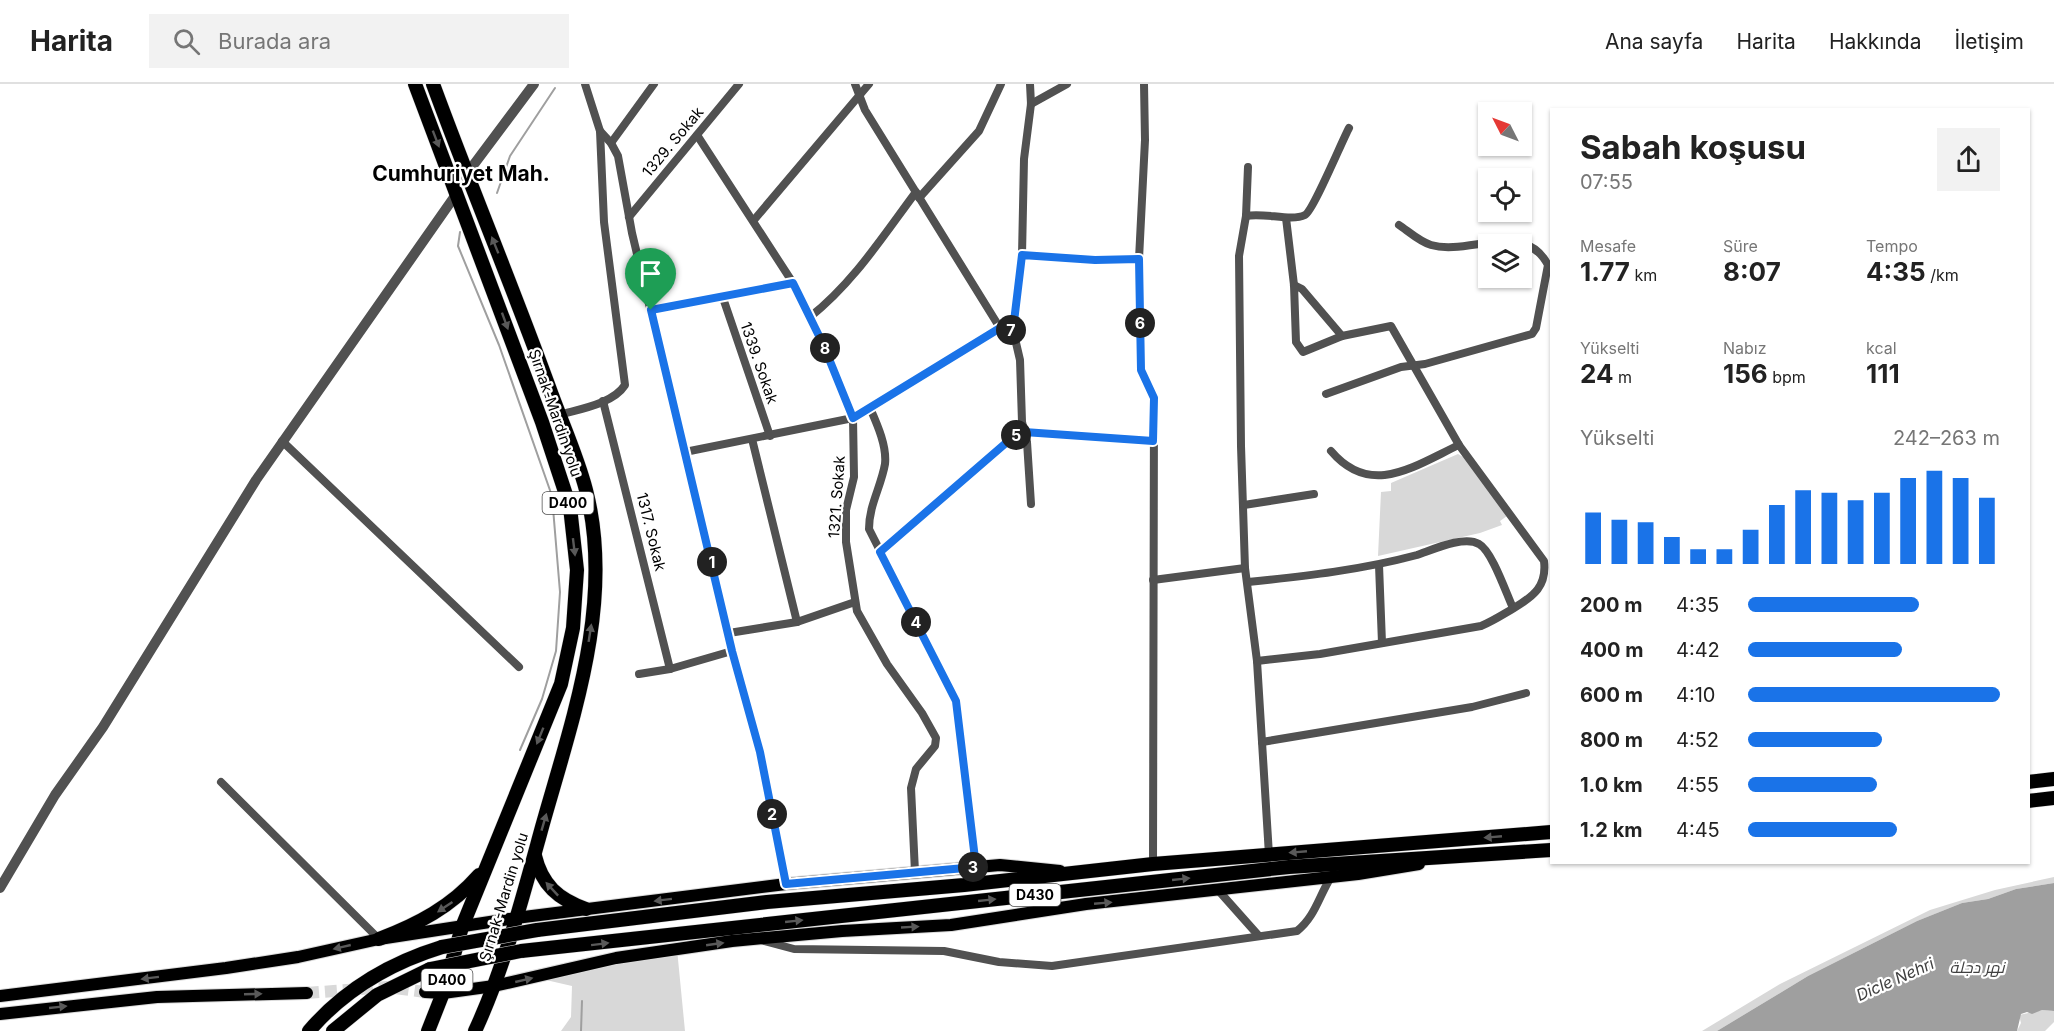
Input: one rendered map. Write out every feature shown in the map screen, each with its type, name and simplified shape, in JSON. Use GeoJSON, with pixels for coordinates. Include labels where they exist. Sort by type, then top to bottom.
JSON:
{"type":"FeatureCollection","features":[{"type":"Feature","properties":{"kind":"highway","name":"Şırnak-Mardin yolu"},"geometry":{"type":"LineString","coordinates":[[415,84],[542,422],[570,507],[577,570],[573,628],[561,684],[462,927],[443,993],[428,1031]]}},
{"type":"Feature","properties":{"kind":"highway","name":"Şırnak-Mardin yolu"},"geometry":{"type":"LineString","coordinates":[[433,84],[466,175],[524,317],[586,490],[595,552],[592,621],[582,684],[516,918],[494,986],[476,1031]]}},
{"type":"Feature","properties":{"kind":"highway"},"geometry":{"type":"LineString","coordinates":[[2030,782],[2054,779]]}},
{"type":"Feature","properties":{"kind":"highway"},"geometry":{"type":"LineString","coordinates":[[2030,801],[2054,798]]}},
{"type":"Feature","properties":{"kind":"highway","name":"D430"},"geometry":{"type":"LineString","coordinates":[[309,1031],[333,1006],[365,981],[406,959],[442,947],[537,930],[767,902],[964,885],[1153,864],[1550,832]]}},
{"type":"Feature","properties":{"kind":"highway","name":"D430"},"geometry":{"type":"LineString","coordinates":[[333,1031],[377,995],[429,969],[521,951],[1289,867],[1550,850]]}},
{"type":"Feature","properties":{"kind":"highway"},"geometry":{"type":"LineString","coordinates":[[535,854],[543,880],[558,897],[586,909]]}},
{"type":"Feature","properties":{"kind":"highway"},"geometry":{"type":"LineString","coordinates":[[379,939],[441,910],[468,888],[487,866]]}},
{"type":"Feature","properties":{"kind":"main road"},"geometry":{"type":"LineString","coordinates":[[425,992],[443,993],[494,986],[616,958],[757,939],[842,931],[951,925],[1086,904],[1331,877],[1466,856]]}},
{"type":"Feature","properties":{"kind":"main road"},"geometry":{"type":"LineString","coordinates":[[0,996],[226,968],[298,957],[379,939],[516,918],[786,884],[1000,865],[1076,872]]}},
{"type":"Feature","properties":{"kind":"main road"},"geometry":{"type":"LineString","coordinates":[[0,1014],[157,997],[307,993]]}},
{"type":"Feature","properties":{"kind":"street"},"geometry":{"type":"LineString","coordinates":[[466,175],[534,84]]}},
{"type":"Feature","properties":{"kind":"street"},"geometry":{"type":"LineString","coordinates":[[559,416],[603,401],[621,392],[625,385],[604,222],[600,131],[585,84]]}},
{"type":"Feature","properties":{"kind":"street"},"geometry":{"type":"LineString","coordinates":[[611,143],[654,84]]}},
{"type":"Feature","properties":{"kind":"street","name":"1329. Sokak"},"geometry":{"type":"LineString","coordinates":[[629,217],[739,84]]}},
{"type":"Feature","properties":{"kind":"street"},"geometry":{"type":"LineString","coordinates":[[855,84],[865,110],[1000,328]]}},
{"type":"Feature","properties":{"kind":"street"},"geometry":{"type":"LineString","coordinates":[[754,220],[869,84]]}},
{"type":"Feature","properties":{"kind":"street"},"geometry":{"type":"LineString","coordinates":[[810,317],[854,276],[917,195],[979,131],[1001,84]]}},
{"type":"Feature","properties":{"kind":"street"},"geometry":{"type":"LineString","coordinates":[[1030,84],[1031,104],[1024,159],[1022,255],[1013,330],[1020,360],[1031,504]]}},
{"type":"Feature","properties":{"kind":"street"},"geometry":{"type":"LineString","coordinates":[[1031,104],[1067,84]]}},
{"type":"Feature","properties":{"kind":"street"},"geometry":{"type":"LineString","coordinates":[[1144,84],[1145,140],[1139,259],[1141,370],[1154,398],[1153,864]]}},
{"type":"Feature","properties":{"kind":"street"},"geometry":{"type":"LineString","coordinates":[[1246,216],[1257,214],[1286,218],[1305,215],[1313,207],[1330,163],[1349,128]]}},
{"type":"Feature","properties":{"kind":"street"},"geometry":{"type":"LineString","coordinates":[[600,131],[611,143],[618,156],[629,217],[732,651],[760,752],[786,884]]}},
{"type":"Feature","properties":{"kind":"street","name":"1321. Sokak"},"geometry":{"type":"LineString","coordinates":[[697,135],[793,283],[853,418],[854,477],[846,510],[846,542],[857,610],[887,664],[922,713],[936,738],[935,746],[916,770],[911,788],[915,872]]}},
{"type":"Feature","properties":{"kind":"street"},"geometry":{"type":"LineString","coordinates":[[1248,167],[1246,216],[1239,256],[1245,568],[1257,661],[1269,855]]}},
{"type":"Feature","properties":{"kind":"street"},"geometry":{"type":"LineString","coordinates":[[0,888],[55,795],[104,727],[256,480],[457,193]]}},
{"type":"Feature","properties":{"kind":"street"},"geometry":{"type":"LineString","coordinates":[[1257,661],[1480,626],[1496,620],[1528,600],[1542,585],[1545,574],[1544,561],[1459,444],[1391,326],[1342,336],[1303,352],[1296,342],[1294,285],[1286,218]]}},
{"type":"Feature","properties":{"kind":"street"},"geometry":{"type":"LineString","coordinates":[[1326,394],[1401,367],[1532,333],[1536,328],[1548,265],[1538,252],[1525,243],[1497,241],[1447,247],[1430,245],[1399,225]]}},
{"type":"Feature","properties":{"kind":"street"},"geometry":{"type":"LineString","coordinates":[[1022,255],[1095,260],[1139,259]]}},
{"type":"Feature","properties":{"kind":"street"},"geometry":{"type":"LineString","coordinates":[[651,310],[793,283]]}},
{"type":"Feature","properties":{"kind":"street"},"geometry":{"type":"LineString","coordinates":[[1294,285],[1302,289],[1342,336]]}},
{"type":"Feature","properties":{"kind":"street","name":"1339. Sokak"},"geometry":{"type":"LineString","coordinates":[[723,298],[770,436]]}},
{"type":"Feature","properties":{"kind":"street"},"geometry":{"type":"LineString","coordinates":[[685,452],[853,418],[1000,328],[1013,330]]}},
{"type":"Feature","properties":{"kind":"street","name":"1317. Sokak"},"geometry":{"type":"LineString","coordinates":[[603,401],[670,669]]}},
{"type":"Feature","properties":{"kind":"street"},"geometry":{"type":"LineString","coordinates":[[870,408],[879,429],[885,461],[869,520],[869,529],[956,701],[976,867]]}},
{"type":"Feature","properties":{"kind":"street"},"geometry":{"type":"LineString","coordinates":[[880,552],[1014,436],[1024,432],[1153,441]]}},
{"type":"Feature","properties":{"kind":"street"},"geometry":{"type":"LineString","coordinates":[[752,439],[797,622]]}},
{"type":"Feature","properties":{"kind":"street"},"geometry":{"type":"LineString","coordinates":[[282,441],[519,667]]}},
{"type":"Feature","properties":{"kind":"street"},"geometry":{"type":"LineString","coordinates":[[1331,451],[1353,472],[1376,476],[1399,473],[1459,444]]}},
{"type":"Feature","properties":{"kind":"street"},"geometry":{"type":"LineString","coordinates":[[1244,505],[1314,494]]}},
{"type":"Feature","properties":{"kind":"street"},"geometry":{"type":"LineString","coordinates":[[1248,582],[1379,566],[1462,542],[1477,542],[1485,549],[1513,608]]}},
{"type":"Feature","properties":{"kind":"street"},"geometry":{"type":"LineString","coordinates":[[1379,566],[1382,643]]}},
{"type":"Feature","properties":{"kind":"street"},"geometry":{"type":"LineString","coordinates":[[1153,580],[1245,568]]}},
{"type":"Feature","properties":{"kind":"street"},"geometry":{"type":"LineString","coordinates":[[729,633],[797,622],[855,602]]}},
{"type":"Feature","properties":{"kind":"street"},"geometry":{"type":"LineString","coordinates":[[639,674],[670,669],[732,651]]}},
{"type":"Feature","properties":{"kind":"street"},"geometry":{"type":"LineString","coordinates":[[1262,742],[1472,707],[1526,693]]}},
{"type":"Feature","properties":{"kind":"street"},"geometry":{"type":"LineString","coordinates":[[221,782],[379,939]]}},
{"type":"Feature","properties":{"kind":"street"},"geometry":{"type":"LineString","coordinates":[[1218,890],[1258,935],[1266,938],[1297,932],[1311,920],[1320,895],[1331,877]]}},
{"type":"Feature","properties":{"kind":"street"},"geometry":{"type":"LineString","coordinates":[[757,939],[776,946],[794,949],[876,948],[944,951],[999,962],[1052,966],[1258,935]]}},
{"type":"Feature","properties":{"kind":"shaded area"},"geometry":{"type":"Polygon","coordinates":[[[1458,454],[1465,458],[1507,516],[1500,521],[1502,525],[1480,533],[1378,556],[1381,492],[1391,491],[1391,483],[1458,454]]]}},
{"type":"Feature","properties":{"kind":"shaded area"},"geometry":{"type":"Polygon","coordinates":[[[2054,877],[2054,883],[2016,889],[1988,899],[1962,903],[1917,921],[1808,976],[1717,1031],[1702,1031],[1780,984],[1930,910],[1995,890],[2054,877]]]}},
{"type":"Feature","properties":{"kind":"shaded area"},"geometry":{"type":"Polygon","coordinates":[[[677,949],[685,1031],[561,1031],[571,1017],[572,986],[533,977],[677,949]]]}},
{"type":"Feature","properties":{"kind":"shaded area"},"geometry":{"type":"Polygon","coordinates":[[[2042,1010],[2054,1011],[2054,1022],[2045,1031],[2017,1031],[2021,1023],[2019,1015],[2042,1010]]]}},
{"type":"Feature","properties":{"kind":"water","name":"نهر دجلة"},"geometry":{"type":"Polygon","coordinates":[[[2054,883],[2054,1011],[2042,1010],[2032,1014],[2027,1012],[2021,1014],[2017,1031],[1717,1031],[1808,976],[1917,921],[1962,903],[1988,899],[2016,889],[2054,883]]]}},
{"type":"Feature","properties":{"kind":"waterway"},"geometry":{"type":"LineString","coordinates":[[497,193],[510,156],[555,88]]}},
{"type":"Feature","properties":{"kind":"waterway"},"geometry":{"type":"LineString","coordinates":[[460,232],[458,246],[499,345],[552,496],[560,592],[556,651],[542,699],[520,750]]}},
{"type":"Feature","properties":{"kind":"waterway"},"geometry":{"type":"LineString","coordinates":[[581,1031],[582,1001]]}},
{"type":"Feature","properties":{"kind":"tunnel"},"geometry":{"type":"LineString","coordinates":[[307,993],[387,987],[425,992]]}},
{"type":"Feature","properties":{"kind":"district","name":"Cumhuriyet Mah."},"geometry":{"type":"Point","coordinates":[461,174]}},
{"type":"Feature","properties":{"kind":"route"},"geometry":{"type":"LineString","coordinates":[[1022,255],[1095,260],[1139,259],[1141,370],[1154,398],[1153,441],[1024,432],[1014,436],[880,552],[956,701],[976,867],[786,884],[760,752],[732,651],[704,524],[651,310],[793,283],[823,344],[853,418],[1000,328],[1013,330],[1016,323],[1022,255]]}},
{"type":"Feature","properties":{"kind":"water label","name":"Dicle Nehri"},"geometry":{"type":"Point","coordinates":[1895,979]}}]}
